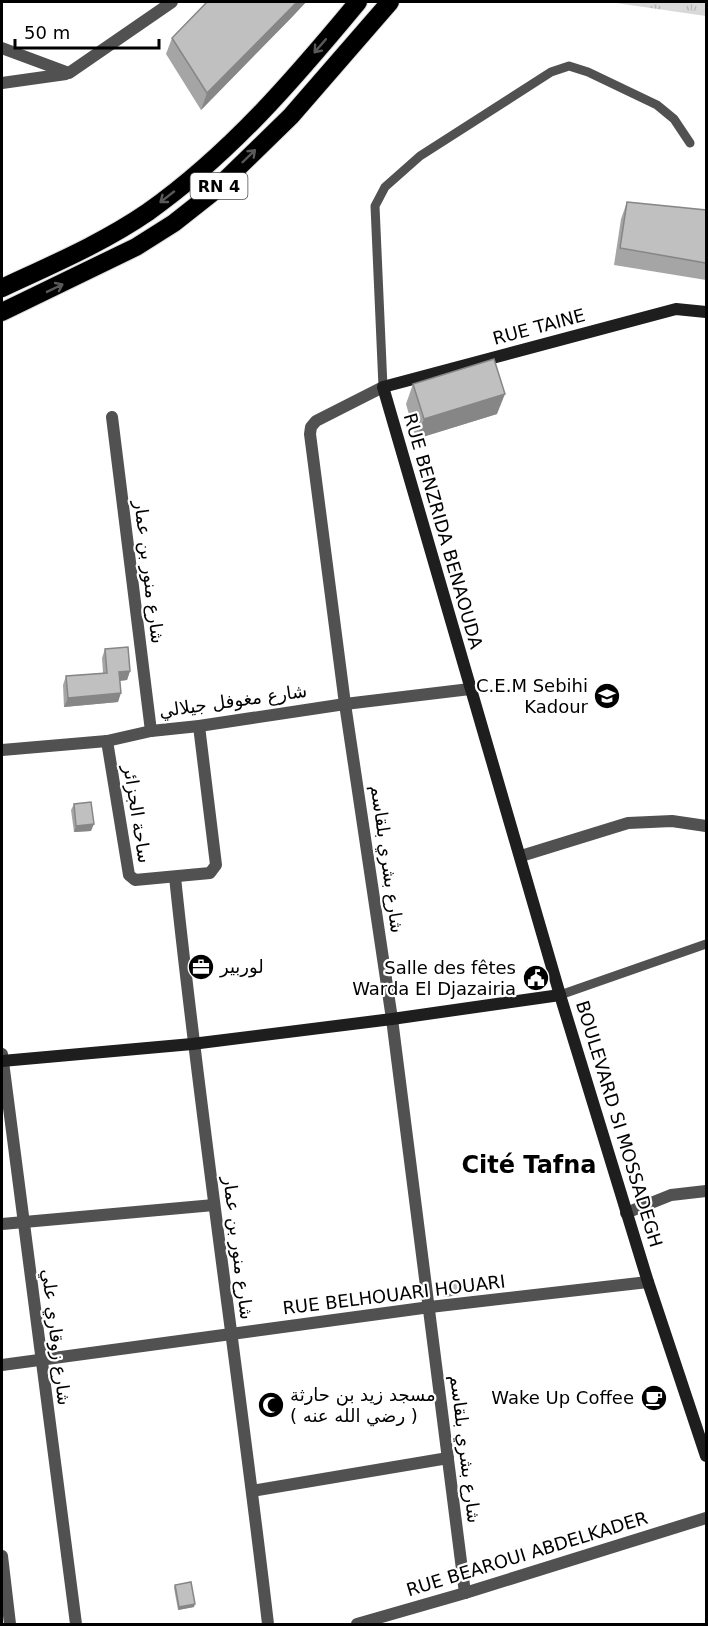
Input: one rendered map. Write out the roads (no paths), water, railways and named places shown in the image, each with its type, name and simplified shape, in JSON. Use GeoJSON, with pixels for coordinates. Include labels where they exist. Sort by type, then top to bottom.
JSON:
{"type":"FeatureCollection","features":[{"type":"Feature","properties":{"kind":"highway","name":"RN 4"},"geometry":{"type":"LineString","coordinates":[[3,287],[106,238],[148,212],[240,135],[284,89],[358,2]]}},
{"type":"Feature","properties":{"kind":"highway","name":"RN 4"},"geometry":{"type":"LineString","coordinates":[[10,309],[136,247],[174,223],[212,193],[291,116],[390,2]]}},
{"type":"Feature","properties":{"kind":"highway"},"geometry":{"type":"LineString","coordinates":[[2,320],[10,309]]}},
{"type":"Feature","properties":{"kind":"street"},"geometry":{"type":"LineString","coordinates":[[2,83],[69,73],[168,4]]}},
{"type":"Feature","properties":{"kind":"street"},"geometry":{"type":"LineString","coordinates":[[2,48],[69,73]]}},
{"type":"Feature","properties":{"kind":"street","name":"RUE TAINE"},"geometry":{"type":"LineString","coordinates":[[382,387],[676,309],[706,312]]}},
{"type":"Feature","properties":{"kind":"street","name":"RUE BENZRIDA BENAOUDA"},"geometry":{"type":"LineString","coordinates":[[382,387],[560,995]]}},
{"type":"Feature","properties":{"kind":"street","name":"شارع بشري بلقاسم"},"geometry":{"type":"LineString","coordinates":[[382,387],[316,421],[311,427],[310,434],[345,704],[392,1019],[465,1593]]}},
{"type":"Feature","properties":{"kind":"street","name":"شارع منور بن عمار"},"geometry":{"type":"LineString","coordinates":[[112,417],[151,731]]}},
{"type":"Feature","properties":{"kind":"street","name":"شارع مغوفل جيلالي"},"geometry":{"type":"LineString","coordinates":[[2,750],[107,741],[151,731],[470,689]]}},
{"type":"Feature","properties":{"kind":"street","name":"ساحة الجزائر"},"geometry":{"type":"LineString","coordinates":[[107,741],[129,875],[135,880],[210,873],[216,865],[199,726]]}},
{"type":"Feature","properties":{"kind":"street"},"geometry":{"type":"LineString","coordinates":[[520,856],[628,823],[672,821],[706,826]]}},
{"type":"Feature","properties":{"kind":"street","name":"شارع منور بن عمار"},"geometry":{"type":"LineString","coordinates":[[175,876],[192,1044],[268,1624]]}},
{"type":"Feature","properties":{"kind":"street","name":"BOULEVARD SI MOSSADEGH"},"geometry":{"type":"LineString","coordinates":[[2,1058],[192,1044],[560,995],[648,1282],[706,1456]]}},
{"type":"Feature","properties":{"kind":"street","name":"شارع زوقاري علي"},"geometry":{"type":"LineString","coordinates":[[2,1058],[76,1624]]}},
{"type":"Feature","properties":{"kind":"street"},"geometry":{"type":"LineString","coordinates":[[626,1212],[671,1195],[706,1191]]}},
{"type":"Feature","properties":{"kind":"street"},"geometry":{"type":"LineString","coordinates":[[2,1224],[214,1205]]}},
{"type":"Feature","properties":{"kind":"street","name":"RUE BELHOUARI HOUARI"},"geometry":{"type":"LineString","coordinates":[[2,1365],[430,1307],[648,1282]]}},
{"type":"Feature","properties":{"kind":"street"},"geometry":{"type":"LineString","coordinates":[[252,1491],[448,1458]]}},
{"type":"Feature","properties":{"kind":"street","name":"RUE BEAROUI ABDELKADER"},"geometry":{"type":"LineString","coordinates":[[357,1624],[706,1518]]}},
{"type":"Feature","properties":{"kind":"street"},"geometry":{"type":"LineString","coordinates":[[2,1556],[7,1622]]}},
{"type":"Feature","properties":{"kind":"lane"},"geometry":{"type":"LineString","coordinates":[[382,387],[375,206],[385,187],[420,156],[551,72],[569,66],[588,72],[657,105],[674,118],[690,143]]}},
{"type":"Feature","properties":{"kind":"lane"},"geometry":{"type":"LineString","coordinates":[[560,995],[706,944]]}},
{"type":"Feature","properties":{"kind":"place","name":"C.E.M Sebihi Kadour"},"geometry":{"type":"Point","coordinates":[607,696]}},
{"type":"Feature","properties":{"kind":"place","name":"لوربير"},"geometry":{"type":"Point","coordinates":[201,967]}},
{"type":"Feature","properties":{"kind":"place","name":"Salle des fêtes Warda El Djazairia"},"geometry":{"type":"Point","coordinates":[536,978]}},
{"type":"Feature","properties":{"kind":"place","name":"Wake Up Coffee"},"geometry":{"type":"Point","coordinates":[654,1398]}},
{"type":"Feature","properties":{"kind":"place","name":"مسجد زيد بن حارثة ( رضي الله عنه )"},"geometry":{"type":"Point","coordinates":[271,1405]}},
{"type":"Feature","properties":{"kind":"district","name":"Cité Tafna"},"geometry":{"type":"Point","coordinates":[529,1165]}}]}
